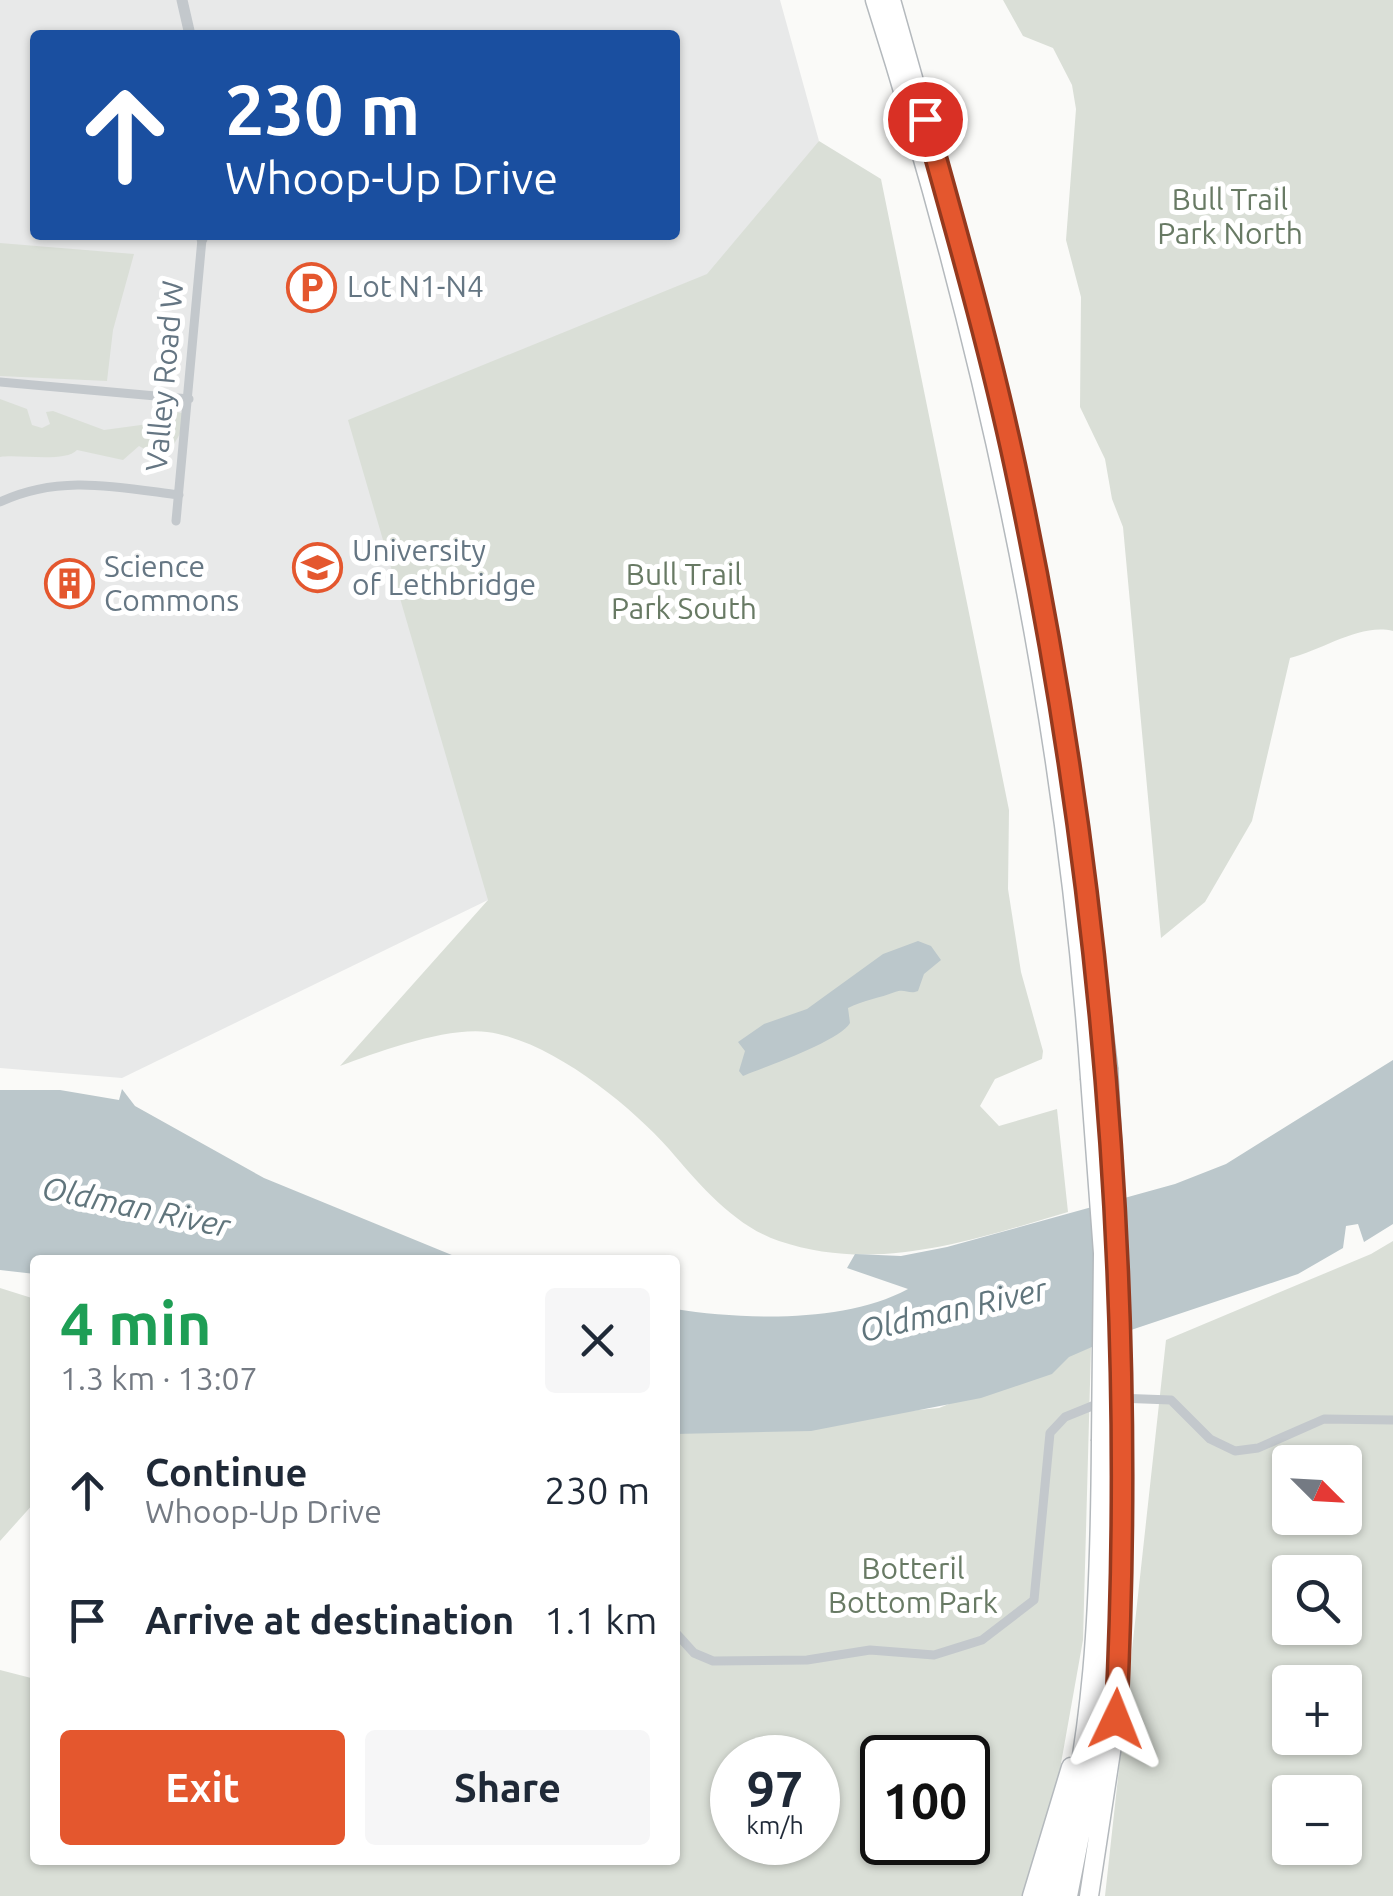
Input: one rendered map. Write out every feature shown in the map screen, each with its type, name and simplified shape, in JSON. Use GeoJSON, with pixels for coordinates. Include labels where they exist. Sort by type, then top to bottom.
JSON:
{"type":"FeatureCollection","features":[{"type":"Feature","properties":{"kind":"highway"},"geometry":{"type":"LineString","coordinates":[[890,0],[974,294],[1033,552],[1070,764],[1108,1068],[1118,1254],[1098,1612],[1090,1704],[1073,1812],[1050,1896]]}},
{"type":"Feature","properties":{"kind":"highway"},"geometry":{"type":"LineString","coordinates":[[876,6],[961,296],[1021,553],[1062,792],[1103,1253],[1110,1439],[1106,1704],[1068,1896]]}},
{"type":"Feature","properties":{"kind":"highway"},"geometry":{"type":"LineString","coordinates":[[1089,1896],[1116,1719],[1122,1534],[1110,1439]]}},
{"type":"Feature","properties":{"kind":"highway"},"geometry":{"type":"LineString","coordinates":[[1032,1896],[1090,1704]]}},
{"type":"Feature","properties":{"kind":"street"},"geometry":{"type":"LineString","coordinates":[[182,0],[189,30]]}},
{"type":"Feature","properties":{"kind":"street","name":"Valley Road W"},"geometry":{"type":"LineString","coordinates":[[176,521],[202,240]]}},
{"type":"Feature","properties":{"kind":"street"},"geometry":{"type":"LineString","coordinates":[[0,382],[189,399]]}},
{"type":"Feature","properties":{"kind":"street"},"geometry":{"type":"LineString","coordinates":[[0,502],[42,486],[78,483],[179,495]]}},
{"type":"Feature","properties":{"kind":"street"},"geometry":{"type":"LineString","coordinates":[[680,1638],[694,1653],[713,1662],[807,1660],[870,1650],[934,1655],[982,1640],[1034,1600],[1052,1429],[1065,1417],[1113,1398],[1164,1398],[1182,1407],[1210,1440],[1242,1451],[1280,1440],[1324,1419],[1393,1420]]}},
{"type":"Feature","properties":{"kind":"shaded area","name":"University of Lethbridge"},"geometry":{"type":"Polygon","coordinates":[[[0,0],[780,0],[819,141],[488,900],[122,1078],[0,1068],[0,0]]]}},
{"type":"Feature","properties":{"kind":"green space","name":"Bull Trail Park North"},"geometry":{"type":"Polygon","coordinates":[[[1003,0],[1393,0],[1393,631],[1355,634],[1290,658],[1252,821],[1205,902],[1161,938],[1123,527],[1112,499],[1105,459],[1080,407],[1081,297],[1066,240],[1076,109],[1072,85],[1053,48],[1023,36],[1003,0]]]}},
{"type":"Feature","properties":{"kind":"green space","name":"Bull Trail Park South"},"geometry":{"type":"Polygon","coordinates":[[[819,141],[881,179],[1009,810],[1008,889],[1021,972],[1043,1051],[1042,1059],[995,1079],[980,1106],[999,1126],[1057,1109],[1068,1212],[961,1242],[888,1254],[816,1250],[779,1241],[747,1225],[718,1202],[652,1131],[610,1094],[562,1061],[511,1037],[487,1032],[452,1033],[340,1066],[488,900],[348,420],[707,274],[819,141]]]}},
{"type":"Feature","properties":{"kind":"green space"},"geometry":{"type":"Polygon","coordinates":[[[0,243],[134,254],[113,330],[107,381],[0,376],[0,243]]]}},
{"type":"Feature","properties":{"kind":"green space"},"geometry":{"type":"Polygon","coordinates":[[[0,399],[27,409],[32,425],[42,428],[50,424],[46,412],[53,411],[104,430],[163,422],[171,411],[182,413],[181,432],[167,456],[159,457],[139,446],[123,460],[77,450],[52,457],[0,457],[0,399]]]}},
{"type":"Feature","properties":{"kind":"green space"},"geometry":{"type":"Polygon","coordinates":[[[1393,1241],[1393,1896],[1105,1896],[1166,1340],[1371,1254],[1393,1241]]]}},
{"type":"Feature","properties":{"kind":"green space"},"geometry":{"type":"Polygon","coordinates":[[[0,1288],[30,1297],[30,1508],[0,1541],[0,1288]]]}},
{"type":"Feature","properties":{"kind":"green space","name":"Botteril Bottom Park"},"geometry":{"type":"Polygon","coordinates":[[[1091,1347],[1083,1640],[1055,1797],[1027,1896],[0,1896],[0,1670],[30,1678],[30,1865],[680,1865],[680,1433],[939,1408],[1091,1347]]]}},
{"type":"Feature","properties":{"kind":"water"},"geometry":{"type":"Polygon","coordinates":[[[918,941],[931,946],[941,960],[924,974],[918,991],[898,991],[854,1005],[848,1008],[850,1023],[832,1038],[743,1076],[739,1071],[745,1051],[738,1042],[764,1024],[807,1009],[883,954],[918,941]]]}},
{"type":"Feature","properties":{"kind":"water","name":"Oldman River"},"geometry":{"type":"Polygon","coordinates":[[[1393,1060],[1393,1224],[1364,1242],[1358,1224],[1346,1226],[1343,1248],[1298,1274],[1131,1330],[1069,1357],[1052,1374],[981,1398],[811,1431],[680,1434],[680,1310],[794,1316],[855,1308],[908,1289],[847,1268],[855,1254],[901,1256],[947,1247],[1175,1184],[1226,1164],[1393,1060]]]}},
{"type":"Feature","properties":{"kind":"water","name":"Oldman River"},"geometry":{"type":"Polygon","coordinates":[[[122,1089],[135,1106],[264,1178],[452,1255],[30,1255],[30,1273],[0,1270],[0,1090],[60,1090],[119,1100],[122,1089]]]}},
{"type":"Feature","properties":{"kind":"place","name":"Lot N1-N4"},"geometry":{"type":"Point","coordinates":[312,287]}},
{"type":"Feature","properties":{"kind":"place","name":"University of Lethbridge"},"geometry":{"type":"Point","coordinates":[317,568]}},
{"type":"Feature","properties":{"kind":"place","name":"Science Commons"},"geometry":{"type":"Point","coordinates":[69,584]}},
{"type":"Feature","properties":{"kind":"route"},"geometry":{"type":"LineString","coordinates":[[925,119],[974,294],[1033,552],[1070,764],[1096,966],[1108,1068],[1118,1254],[1122,1520],[1116,1719]]}}]}
